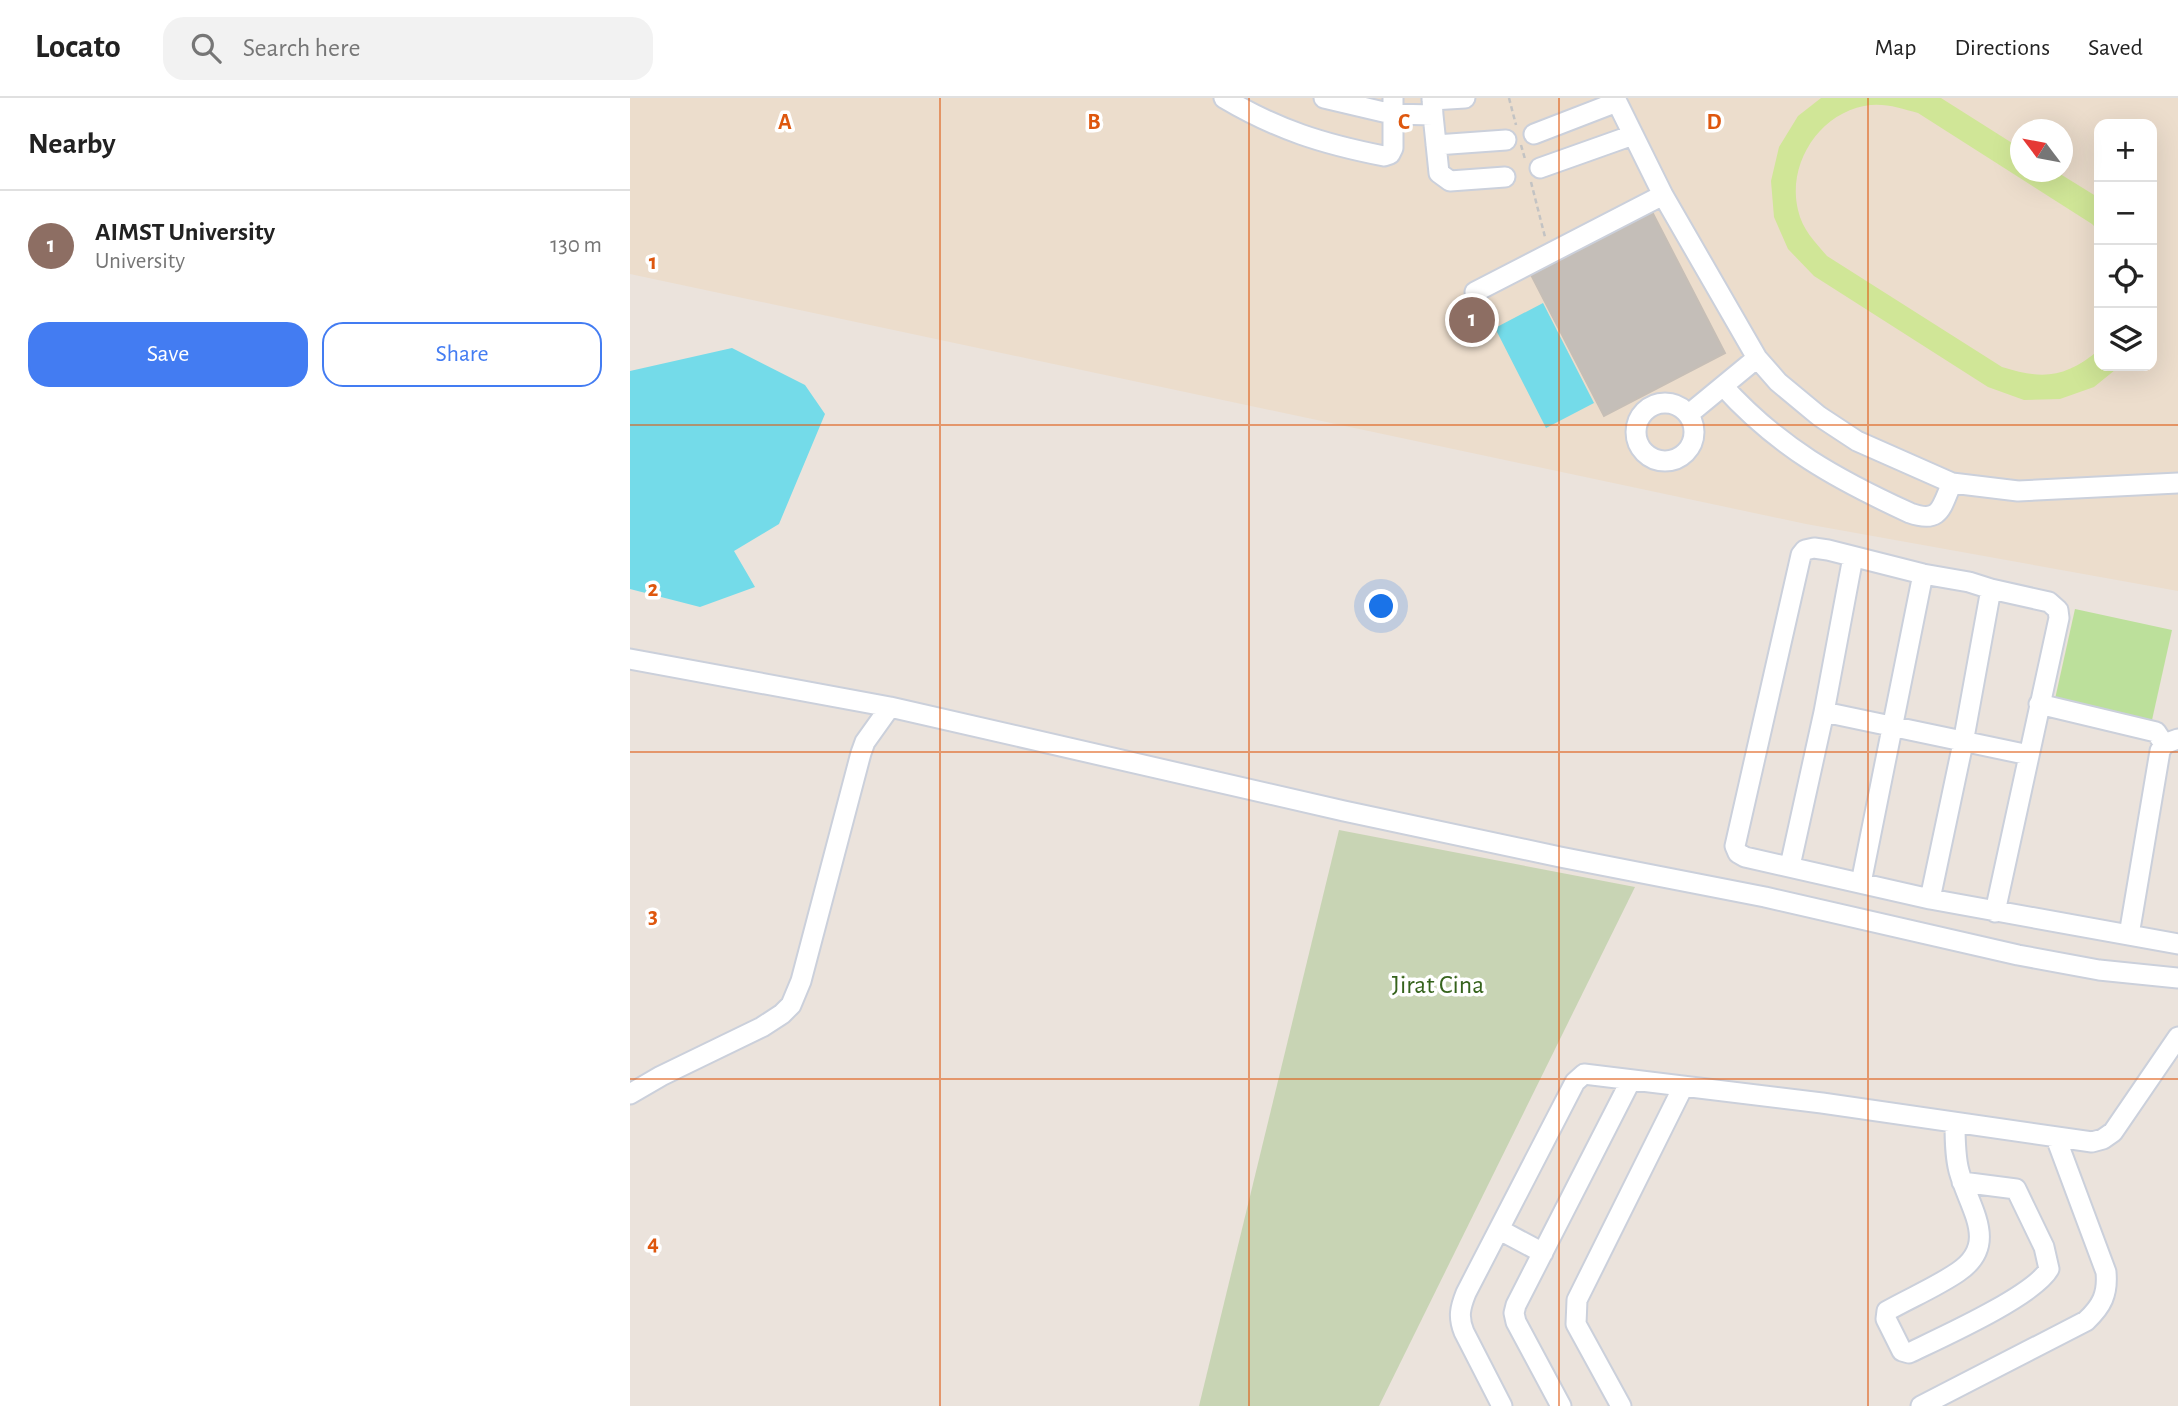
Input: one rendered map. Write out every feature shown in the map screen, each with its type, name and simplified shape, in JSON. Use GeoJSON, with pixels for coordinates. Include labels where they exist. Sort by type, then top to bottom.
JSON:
{"type":"FeatureCollection","features":[{"type":"Feature","properties":{"kind":"street"},"geometry":{"type":"LineString","coordinates":[[1224,98],[1254,116],[1328,145],[1384,156],[1390,154],[1393,148],[1392,106]]}},
{"type":"Feature","properties":{"kind":"street"},"geometry":{"type":"LineString","coordinates":[[1324,98],[1392,106],[1433,104],[1465,98]]}},
{"type":"Feature","properties":{"kind":"street"},"geometry":{"type":"LineString","coordinates":[[1534,134],[1616,100],[1663,195],[1757,358],[1779,382],[1819,416],[1857,441],[1952,483],[2018,491],[2178,483]]}},
{"type":"Feature","properties":{"kind":"street"},"geometry":{"type":"LineString","coordinates":[[1433,104],[1439,173],[1450,181],[1505,177]]}},
{"type":"Feature","properties":{"kind":"street"},"geometry":{"type":"LineString","coordinates":[[1540,168],[1633,135]]}},
{"type":"Feature","properties":{"kind":"street"},"geometry":{"type":"LineString","coordinates":[[1436,145],[1506,140]]}},
{"type":"Feature","properties":{"kind":"street"},"geometry":{"type":"LineString","coordinates":[[1475,292],[1663,195]]}},
{"type":"Feature","properties":{"kind":"street"},"geometry":{"type":"LineString","coordinates":[[1689,414],[1757,358]]}},
{"type":"Feature","properties":{"kind":"street"},"geometry":{"type":"LineString","coordinates":[[1723,386],[1767,430],[1820,468],[1910,513],[1925,518],[1934,517],[1941,509],[1952,483]]}},
{"type":"Feature","properties":{"kind":"street"},"geometry":{"type":"LineString","coordinates":[[1995,912],[2059,618],[2058,610],[2049,602],[1959,579],[1923,574],[1807,548],[1801,555],[1735,846],[1738,853],[1745,857],[1930,899],[1995,912],[2178,944]]}},
{"type":"Feature","properties":{"kind":"street"},"geometry":{"type":"LineString","coordinates":[[1790,866],[1825,712],[1853,557]]}},
{"type":"Feature","properties":{"kind":"street"},"geometry":{"type":"LineString","coordinates":[[1861,883],[1923,574]]}},
{"type":"Feature","properties":{"kind":"street"},"geometry":{"type":"LineString","coordinates":[[1930,899],[1963,743],[1991,589]]}},
{"type":"Feature","properties":{"kind":"street"},"geometry":{"type":"LineString","coordinates":[[630,659],[890,707],[1357,814],[1765,897],[2018,955],[2099,970],[2178,978]]}},
{"type":"Feature","properties":{"kind":"street"},"geometry":{"type":"LineString","coordinates":[[2039,704],[2156,732],[2171,741],[2160,751],[2129,935]]}},
{"type":"Feature","properties":{"kind":"street"},"geometry":{"type":"LineString","coordinates":[[630,1094],[762,1027],[791,1005],[804,972],[861,754],[865,742],[890,707]]}},
{"type":"Feature","properties":{"kind":"street"},"geometry":{"type":"LineString","coordinates":[[1825,712],[2029,755]]}},
{"type":"Feature","properties":{"kind":"street"},"geometry":{"type":"LineString","coordinates":[[1502,1406],[1460,1321],[1460,1309],[1579,1078],[1584,1074],[1835,1105],[2092,1142],[2113,1132],[2178,1037]]}},
{"type":"Feature","properties":{"kind":"street"},"geometry":{"type":"LineString","coordinates":[[1562,1406],[1516,1322],[1514,1313],[1631,1080]]}},
{"type":"Feature","properties":{"kind":"street"},"geometry":{"type":"LineString","coordinates":[[1621,1406],[1576,1324],[1577,1300],[1683,1087]]}},
{"type":"Feature","properties":{"kind":"street"},"geometry":{"type":"LineString","coordinates":[[1955,1123],[1956,1155],[1962,1182],[1981,1233],[1976,1255],[1958,1272],[1887,1311],[1886,1319],[1902,1351],[1909,1353],[2033,1288],[2049,1269],[2044,1247],[2015,1189],[1962,1182]]}},
{"type":"Feature","properties":{"kind":"street"},"geometry":{"type":"LineString","coordinates":[[1921,1406],[2086,1321],[2103,1301],[2107,1287],[2106,1272],[2056,1138]]}},
{"type":"Feature","properties":{"kind":"street"},"geometry":{"type":"LineString","coordinates":[[1500,1230],[1543,1253]]}},
{"type":"Feature","properties":{"kind":"shaded area"},"geometry":{"type":"Polygon","coordinates":[[[630,98],[2178,98],[2178,591],[1806,524],[630,274],[630,98]]]}},
{"type":"Feature","properties":{"kind":"green space"},"geometry":{"type":"Polygon","coordinates":[[[1821,98],[1941,98],[2010,142],[2010,172],[1918,113],[1885,105],[1864,106],[1848,111],[1820,131],[1802,160],[1796,193],[1800,217],[1827,256],[2002,367],[2030,374],[2053,374],[2075,366],[2094,354],[2094,371],[2114,371],[2094,387],[2060,399],[2024,400],[1988,387],[1814,276],[1788,249],[1774,217],[1771,181],[1779,147],[1798,116],[1821,98]]]}},
{"type":"Feature","properties":{"kind":"green space"},"geometry":{"type":"Polygon","coordinates":[[[2026,182],[2073,182],[2094,195],[2094,226],[2026,182]]]}},
{"type":"Feature","properties":{"kind":"green space"},"geometry":{"type":"Polygon","coordinates":[[[2075,609],[2172,630],[2152,720],[2055,699],[2075,609]]]}},
{"type":"Feature","properties":{"kind":"green space","name":"Jirat Cina"},"geometry":{"type":"Polygon","coordinates":[[[1339,830],[1635,887],[1379,1406],[1199,1406],[1339,830]]]}},
{"type":"Feature","properties":{"kind":"water"},"geometry":{"type":"Polygon","coordinates":[[[1543,303],[1594,403],[1546,428],[1495,328],[1543,303]]]}},
{"type":"Feature","properties":{"kind":"water"},"geometry":{"type":"Polygon","coordinates":[[[732,348],[805,385],[825,414],[779,524],[734,551],[755,587],[700,607],[630,589],[630,371],[732,348]]]}},
{"type":"Feature","properties":{"kind":"building"},"geometry":{"type":"Polygon","coordinates":[[[1649,206],[1725,353],[1604,416],[1528,269],[1649,206]]]}},
{"type":"Feature","properties":{"kind":"place","name":"AIMST University"},"geometry":{"type":"Point","coordinates":[1472,320]}}]}
